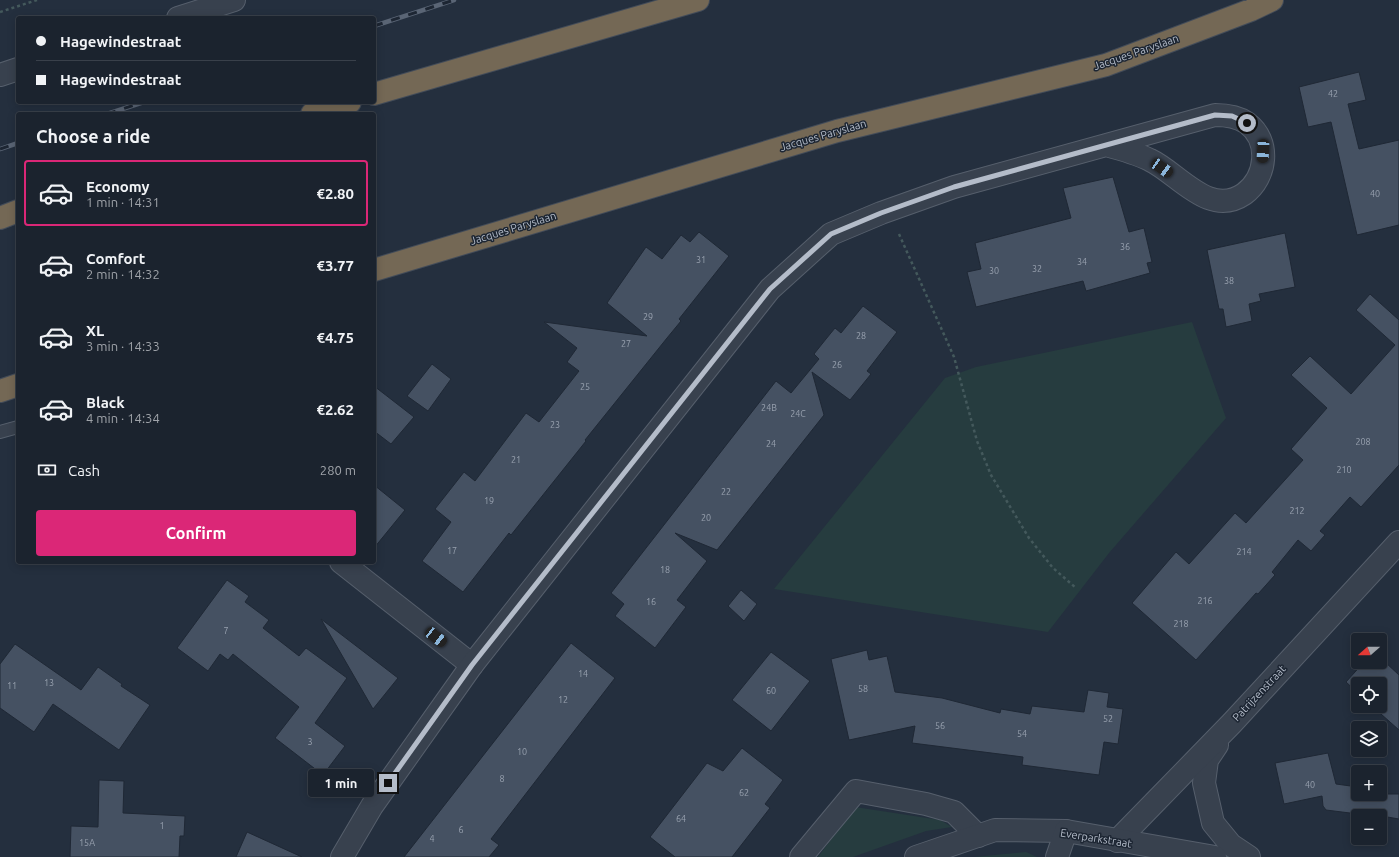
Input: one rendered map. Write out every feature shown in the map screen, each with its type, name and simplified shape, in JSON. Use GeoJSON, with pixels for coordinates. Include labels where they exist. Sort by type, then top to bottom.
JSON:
{"type":"FeatureCollection","features":[{"type":"Feature","properties":{"kind":"highway"},"geometry":{"type":"LineString","coordinates":[[376,93],[698,0]]}},
{"type":"Feature","properties":{"kind":"highway","name":"Jacques Paryslaan"},"geometry":{"type":"LineString","coordinates":[[376,269],[836,131],[1106,65],[1251,10],[1272,0]]}},
{"type":"Feature","properties":{"kind":"highway"},"geometry":{"type":"LineString","coordinates":[[318,112],[344,104]]}},
{"type":"Feature","properties":{"kind":"highway"},"geometry":{"type":"LineString","coordinates":[[0,218],[16,212]]}},
{"type":"Feature","properties":{"kind":"highway"},"geometry":{"type":"LineString","coordinates":[[0,391],[16,386]]}},
{"type":"Feature","properties":{"kind":"street"},"geometry":{"type":"LineString","coordinates":[[184,16],[234,0]]}},
{"type":"Feature","properties":{"kind":"street"},"geometry":{"type":"LineString","coordinates":[[0,75],[16,70]]}},
{"type":"Feature","properties":{"kind":"street"},"geometry":{"type":"LineString","coordinates":[[342,857],[372,806],[472,665],[770,289],[831,234],[889,210],[954,187],[1106,145],[1215,115],[1232,116],[1247,123],[1258,135],[1263,151],[1262,168],[1256,183],[1243,194],[1227,200],[1210,199],[1195,192],[1151,160],[1106,145]]}},
{"type":"Feature","properties":{"kind":"street","name":"Patrijzenstraat"},"geometry":{"type":"LineString","coordinates":[[1117,841],[1232,723],[1399,542]]}},
{"type":"Feature","properties":{"kind":"street"},"geometry":{"type":"LineString","coordinates":[[344,564],[472,665]]}},
{"type":"Feature","properties":{"kind":"street"},"geometry":{"type":"LineString","coordinates":[[1232,723],[1206,760],[1204,783],[1213,823],[1231,845],[1250,857]]}},
{"type":"Feature","properties":{"kind":"street"},"geometry":{"type":"LineString","coordinates":[[801,857],[856,791],[926,804],[954,812],[978,836]]}},
{"type":"Feature","properties":{"kind":"street","name":"Everparkstraat"},"geometry":{"type":"LineString","coordinates":[[916,857],[995,830],[1066,831],[1215,857]]}},
{"type":"Feature","properties":{"kind":"street"},"geometry":{"type":"LineString","coordinates":[[1058,857],[1066,831]]}},
{"type":"Feature","properties":{"kind":"lane"},"geometry":{"type":"LineString","coordinates":[[0,432],[16,428]]}},
{"type":"Feature","properties":{"kind":"path"},"geometry":{"type":"LineString","coordinates":[[0,12],[36,0]]}},
{"type":"Feature","properties":{"kind":"path"},"geometry":{"type":"LineString","coordinates":[[889,210],[954,357],[977,442],[991,475],[1029,538],[1053,568],[1076,588]]}},
{"type":"Feature","properties":{"kind":"green space"},"geometry":{"type":"Polygon","coordinates":[[[1192,322],[1226,418],[1109,553],[1048,632],[774,589],[945,378],[976,367],[1192,322]]]}},
{"type":"Feature","properties":{"kind":"green space"},"geometry":{"type":"Polygon","coordinates":[[[855,807],[940,820],[952,827],[926,831],[853,857],[818,857],[855,807]]]}},
{"type":"Feature","properties":{"kind":"green space"},"geometry":{"type":"Polygon","coordinates":[[[1026,852],[1037,857],[974,857],[1026,852]]]}},
{"type":"Feature","properties":{"kind":"building"},"geometry":{"type":"Polygon","coordinates":[[[1359,72],[1366,100],[1348,104],[1359,149],[1399,140],[1399,225],[1357,235],[1331,122],[1308,127],[1299,87],[1359,72]]]}},
{"type":"Feature","properties":{"kind":"building"},"geometry":{"type":"Polygon","coordinates":[[[1113,177],[1129,232],[1144,228],[1152,262],[1147,263],[1150,273],[1086,291],[1083,281],[976,307],[967,272],[981,269],[975,243],[1071,218],[1063,188],[1113,177]]]}},
{"type":"Feature","properties":{"kind":"building"},"geometry":{"type":"Polygon","coordinates":[[[699,232],[729,256],[679,319],[681,321],[585,440],[586,441],[511,535],[509,533],[463,592],[422,561],[451,522],[435,509],[464,472],[475,481],[526,413],[539,422],[579,371],[567,362],[577,348],[544,322],[647,336],[607,303],[646,247],[662,259],[681,235],[690,242],[699,232]]]}},
{"type":"Feature","properties":{"kind":"building"},"geometry":{"type":"Polygon","coordinates":[[[1285,233],[1295,287],[1259,294],[1261,301],[1249,304],[1252,321],[1226,327],[1223,309],[1219,309],[1207,250],[1285,233]]]}},
{"type":"Feature","properties":{"kind":"building"},"geometry":{"type":"Polygon","coordinates":[[[1370,294],[1399,320],[1399,465],[1361,507],[1350,497],[1320,531],[1325,535],[1311,551],[1298,540],[1272,572],[1275,575],[1258,594],[1256,593],[1196,660],[1132,603],[1176,552],[1189,564],[1235,513],[1246,523],[1303,460],[1291,449],[1327,408],[1291,375],[1310,356],[1351,394],[1395,345],[1356,310],[1370,294]]]}},
{"type":"Feature","properties":{"kind":"building"},"geometry":{"type":"Polygon","coordinates":[[[863,306],[897,332],[867,371],[871,374],[850,400],[812,372],[824,415],[717,550],[675,533],[707,561],[677,600],[686,607],[655,648],[615,616],[624,604],[611,593],[776,381],[791,393],[819,359],[814,354],[835,328],[841,333],[863,306]]]}},
{"type":"Feature","properties":{"kind":"building"},"geometry":{"type":"Polygon","coordinates":[[[432,364],[451,379],[428,411],[407,396],[432,364]]]}},
{"type":"Feature","properties":{"kind":"building"},"geometry":{"type":"Polygon","coordinates":[[[376,388],[414,417],[391,444],[376,433],[376,388]]]}},
{"type":"Feature","properties":{"kind":"building"},"geometry":{"type":"Polygon","coordinates":[[[376,487],[405,510],[376,546],[376,487]]]}},
{"type":"Feature","properties":{"kind":"building"},"geometry":{"type":"Polygon","coordinates":[[[227,580],[249,596],[245,602],[269,620],[263,628],[299,656],[306,648],[347,678],[315,723],[345,746],[323,775],[275,738],[299,707],[233,654],[228,660],[220,654],[208,671],[177,648],[227,580]]]}},
{"type":"Feature","properties":{"kind":"building"},"geometry":{"type":"Polygon","coordinates":[[[741,590],[757,604],[744,621],[728,606],[741,590]]]}},
{"type":"Feature","properties":{"kind":"building"},"geometry":{"type":"Polygon","coordinates":[[[321,619],[398,678],[373,709],[321,619]]]}},
{"type":"Feature","properties":{"kind":"building"},"geometry":{"type":"Polygon","coordinates":[[[571,643],[615,678],[491,839],[499,845],[489,857],[404,857],[571,643]]]}},
{"type":"Feature","properties":{"kind":"building"},"geometry":{"type":"Polygon","coordinates":[[[15,644],[81,690],[98,667],[122,684],[121,686],[150,705],[119,750],[53,704],[34,732],[0,708],[0,664],[15,644]]]}},
{"type":"Feature","properties":{"kind":"building"},"geometry":{"type":"Polygon","coordinates":[[[867,650],[869,660],[887,656],[895,692],[942,698],[1000,713],[1001,709],[1030,714],[1032,706],[1084,712],[1088,690],[1109,693],[1107,707],[1123,709],[1118,744],[1104,742],[1099,775],[1022,765],[1023,757],[912,743],[915,726],[849,740],[831,659],[867,650]]]}},
{"type":"Feature","properties":{"kind":"building"},"geometry":{"type":"Polygon","coordinates":[[[771,652],[810,681],[771,731],[732,700],[771,652]]]}},
{"type":"Feature","properties":{"kind":"building"},"geometry":{"type":"Polygon","coordinates":[[[1387,664],[1399,675],[1399,730],[1380,713],[1387,713],[1387,677],[1351,677],[1351,687],[1346,682],[1358,669],[1387,669],[1387,664]]]}},
{"type":"Feature","properties":{"kind":"building"},"geometry":{"type":"Polygon","coordinates":[[[742,748],[783,780],[765,804],[770,808],[732,857],[675,857],[650,837],[707,763],[723,771],[742,748]]]}},
{"type":"Feature","properties":{"kind":"building"},"geometry":{"type":"Polygon","coordinates":[[[1328,753],[1336,784],[1351,786],[1351,801],[1387,801],[1387,794],[1399,794],[1399,819],[1387,817],[1387,809],[1351,809],[1351,813],[1326,810],[1323,806],[1322,796],[1284,804],[1275,763],[1328,753]]]}},
{"type":"Feature","properties":{"kind":"building"},"geometry":{"type":"Polygon","coordinates":[[[99,780],[124,781],[123,813],[185,816],[184,836],[180,836],[179,857],[70,857],[71,826],[98,827],[99,780]]]}},
{"type":"Feature","properties":{"kind":"building"},"geometry":{"type":"Polygon","coordinates":[[[247,832],[302,857],[236,857],[247,832]]]}},
{"type":"Feature","properties":{"kind":"railway"},"geometry":{"type":"LineString","coordinates":[[376,25],[454,0]]}},
{"type":"Feature","properties":{"kind":"railway"},"geometry":{"type":"LineString","coordinates":[[113,112],[138,104]]}},
{"type":"Feature","properties":{"kind":"railway"},"geometry":{"type":"LineString","coordinates":[[0,149],[16,144]]}},
{"type":"Feature","properties":{"kind":"route"},"geometry":{"type":"LineString","coordinates":[[388,783],[472,665],[770,289],[831,234],[881,213],[954,187],[1215,115],[1232,116],[1247,123]]}}]}
